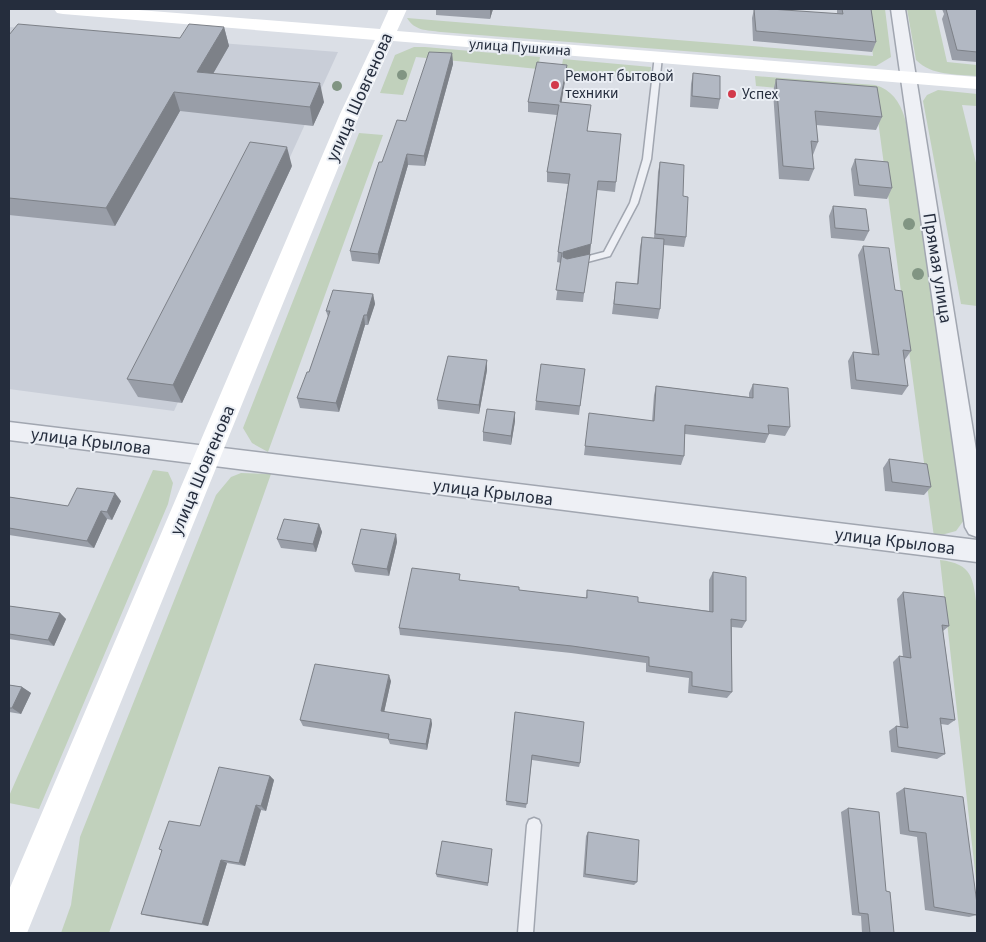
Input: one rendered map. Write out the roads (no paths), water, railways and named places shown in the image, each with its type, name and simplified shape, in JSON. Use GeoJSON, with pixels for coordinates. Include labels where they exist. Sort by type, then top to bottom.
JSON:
{"type":"FeatureCollection","features":[{"type":"Feature","properties":{"kind":"main road","name":"улица Пушкина"},"geometry":{"type":"LineString","coordinates":[[63,9],[977,83]]}},
{"type":"Feature","properties":{"kind":"main road","name":"улица Шовгенова"},"geometry":{"type":"LineString","coordinates":[[9,933],[209,457],[350,114],[398,9]]}},
{"type":"Feature","properties":{"kind":"street","name":"Прямая улица"},"geometry":{"type":"LineString","coordinates":[[898,9],[977,527]]}},
{"type":"Feature","properties":{"kind":"street","name":"улица Крылова"},"geometry":{"type":"LineString","coordinates":[[9,431],[977,551]]}},
{"type":"Feature","properties":{"kind":"lane"},"geometry":{"type":"LineString","coordinates":[[567,264],[607,254],[634,203],[646,159],[658,58]]}},
{"type":"Feature","properties":{"kind":"lane"},"geometry":{"type":"LineString","coordinates":[[525,933],[534,825]]}},
{"type":"Feature","properties":{"kind":"place","name":"Ремонт бытовой техники"},"geometry":{"type":"Point","coordinates":[555,85]}},
{"type":"Feature","properties":{"kind":"place","name":"Успех"},"geometry":{"type":"Point","coordinates":[732,94]}}]}
